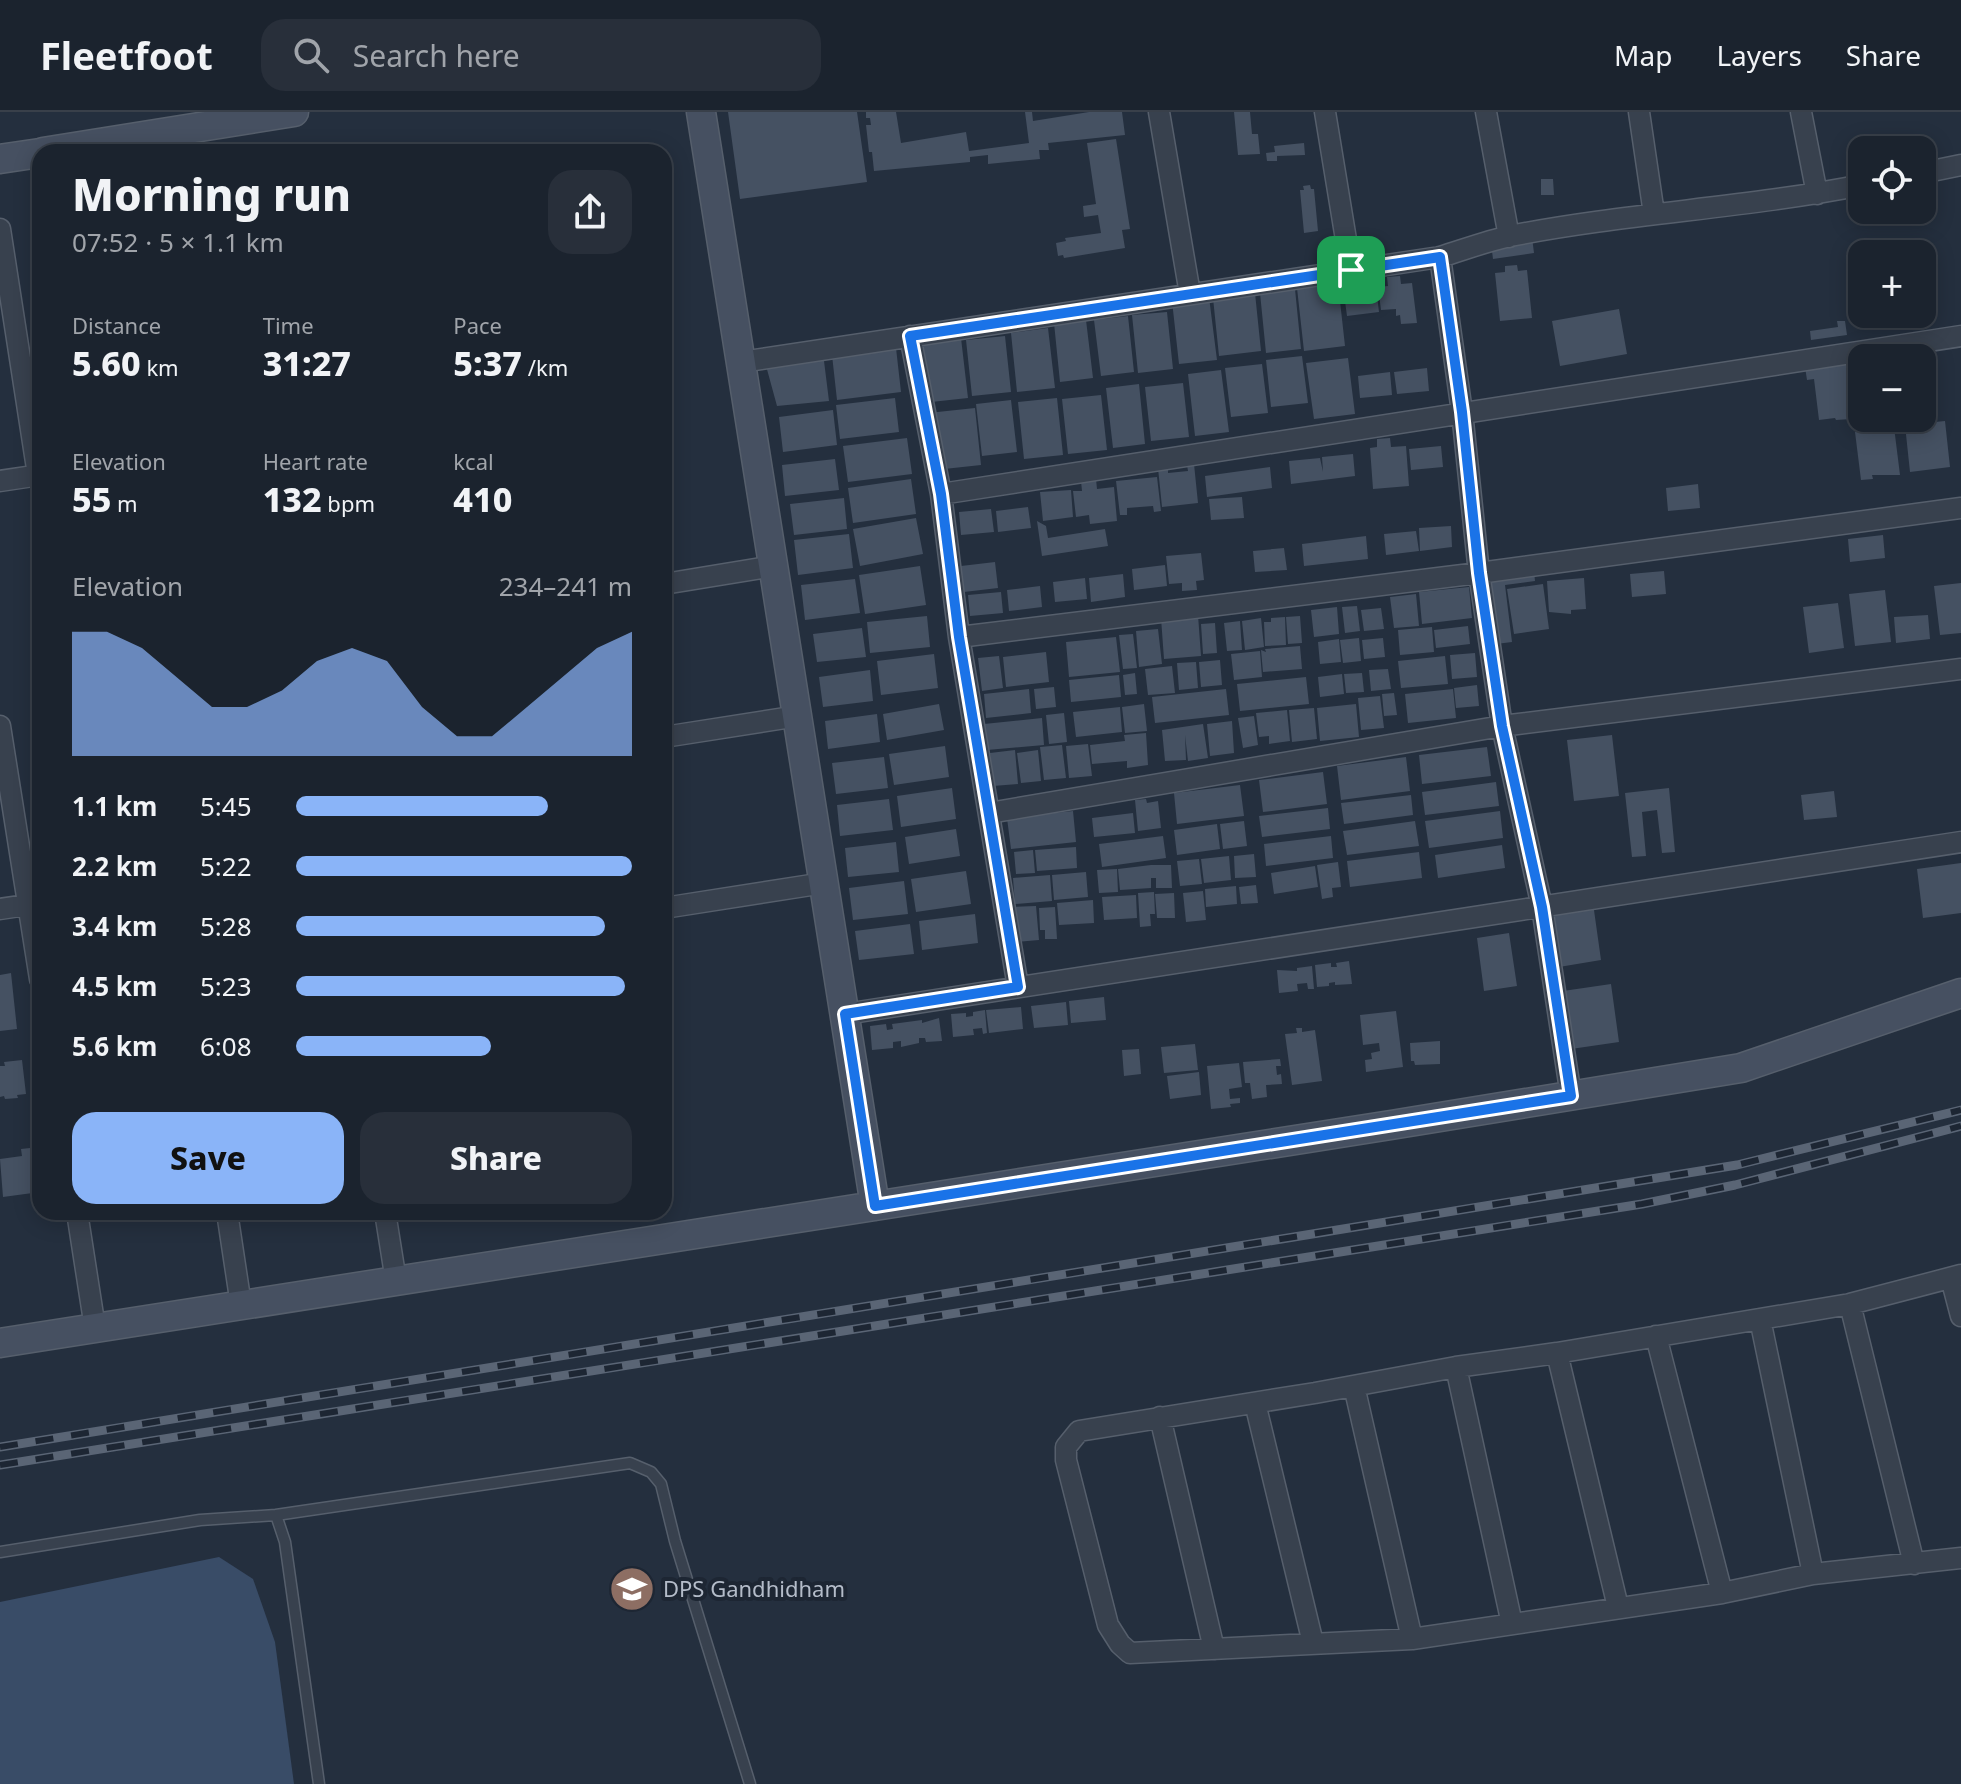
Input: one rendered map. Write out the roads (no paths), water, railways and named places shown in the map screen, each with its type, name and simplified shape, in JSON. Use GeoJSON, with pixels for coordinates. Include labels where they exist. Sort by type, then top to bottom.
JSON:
{"type":"FeatureCollection","features":[{"type":"Feature","properties":{"kind":"main road"},"geometry":{"type":"LineString","coordinates":[[92,144],[294,112]]}},
{"type":"Feature","properties":{"kind":"main road"},"geometry":{"type":"LineString","coordinates":[[701,112],[875,1206]]}},
{"type":"Feature","properties":{"kind":"main road"},"geometry":{"type":"LineString","coordinates":[[0,159],[32,154]]}},
{"type":"Feature","properties":{"kind":"main road"},"geometry":{"type":"LineString","coordinates":[[0,1343],[1741,1068],[1961,993]]}},
{"type":"Feature","properties":{"kind":"street"},"geometry":{"type":"LineString","coordinates":[[1159,112],[1190,294]]}},
{"type":"Feature","properties":{"kind":"street"},"geometry":{"type":"LineString","coordinates":[[1325,112],[1351,270]]}},
{"type":"Feature","properties":{"kind":"street"},"geometry":{"type":"LineString","coordinates":[[1486,112],[1509,237]]}},
{"type":"Feature","properties":{"kind":"street"},"geometry":{"type":"LineString","coordinates":[[1639,112],[1654,214]]}},
{"type":"Feature","properties":{"kind":"street"},"geometry":{"type":"LineString","coordinates":[[1801,112],[1817,194]]}},
{"type":"Feature","properties":{"kind":"street"},"geometry":{"type":"LineString","coordinates":[[1936,170],[1961,165]]}},
{"type":"Feature","properties":{"kind":"street"},"geometry":{"type":"LineString","coordinates":[[741,362],[1440,257],[1509,237],[1848,188]]}},
{"type":"Feature","properties":{"kind":"street"},"geometry":{"type":"LineString","coordinates":[[0,229],[32,431]]}},
{"type":"Feature","properties":{"kind":"street"},"geometry":{"type":"LineString","coordinates":[[1440,257],[1462,412],[1479,573],[1502,726],[1542,907],[1571,1096]]}},
{"type":"Feature","properties":{"kind":"street"},"geometry":{"type":"LineString","coordinates":[[910,336],[941,494],[959,637],[1018,987]]}},
{"type":"Feature","properties":{"kind":"street"},"geometry":{"type":"LineString","coordinates":[[941,494],[1961,336]]}},
{"type":"Feature","properties":{"kind":"street"},"geometry":{"type":"LineString","coordinates":[[0,481],[32,476]]}},
{"type":"Feature","properties":{"kind":"street"},"geometry":{"type":"LineString","coordinates":[[959,637],[1479,573],[1961,508]]}},
{"type":"Feature","properties":{"kind":"street"},"geometry":{"type":"LineString","coordinates":[[672,583],[774,566]]}},
{"type":"Feature","properties":{"kind":"street"},"geometry":{"type":"LineString","coordinates":[[989,813],[1502,726],[1961,669]]}},
{"type":"Feature","properties":{"kind":"street"},"geometry":{"type":"LineString","coordinates":[[672,736],[798,716]]}},
{"type":"Feature","properties":{"kind":"street"},"geometry":{"type":"LineString","coordinates":[[0,726],[32,894]]}},
{"type":"Feature","properties":{"kind":"street"},"geometry":{"type":"LineString","coordinates":[[845,1014],[1961,842]]}},
{"type":"Feature","properties":{"kind":"street"},"geometry":{"type":"LineString","coordinates":[[672,907],[824,883]]}},
{"type":"Feature","properties":{"kind":"street"},"geometry":{"type":"LineString","coordinates":[[0,909],[32,904]]}},
{"type":"Feature","properties":{"kind":"street"},"geometry":{"type":"LineString","coordinates":[[78,1220],[95,1328]]}},
{"type":"Feature","properties":{"kind":"street"},"geometry":{"type":"LineString","coordinates":[[228,1220],[241,1305]]}},
{"type":"Feature","properties":{"kind":"street"},"geometry":{"type":"LineString","coordinates":[[386,1220],[396,1281]]}},
{"type":"Feature","properties":{"kind":"street"},"geometry":{"type":"LineString","coordinates":[[1961,1316],[1956,1277],[1850,1304],[1079,1431],[1066,1447],[1066,1460],[1108,1625],[1130,1653],[1412,1639],[1722,1593],[1813,1574],[1961,1558]]}},
{"type":"Feature","properties":{"kind":"street"},"geometry":{"type":"LineString","coordinates":[[1850,1304],[1914,1564]]}},
{"type":"Feature","properties":{"kind":"street"},"geometry":{"type":"LineString","coordinates":[[1760,1319],[1813,1574]]}},
{"type":"Feature","properties":{"kind":"street"},"geometry":{"type":"LineString","coordinates":[[1656,1336],[1722,1593]]}},
{"type":"Feature","properties":{"kind":"street"},"geometry":{"type":"LineString","coordinates":[[1557,1353],[1618,1607]]}},
{"type":"Feature","properties":{"kind":"street"},"geometry":{"type":"LineString","coordinates":[[1456,1367],[1512,1624]]}},
{"type":"Feature","properties":{"kind":"street"},"geometry":{"type":"LineString","coordinates":[[1354,1386],[1412,1639]]}},
{"type":"Feature","properties":{"kind":"street"},"geometry":{"type":"LineString","coordinates":[[1255,1403],[1313,1643]]}},
{"type":"Feature","properties":{"kind":"street"},"geometry":{"type":"LineString","coordinates":[[1160,1417],[1214,1649]]}},
{"type":"Feature","properties":{"kind":"lane"},"geometry":{"type":"LineString","coordinates":[[0,1552],[200,1520],[276,1515],[630,1463],[651,1472],[661,1484],[675,1541],[750,1784]]}},
{"type":"Feature","properties":{"kind":"lane"},"geometry":{"type":"LineString","coordinates":[[276,1515],[285,1542],[319,1784]]}},
{"type":"Feature","properties":{"kind":"water"},"geometry":{"type":"Polygon","coordinates":[[[219,1557],[253,1579],[275,1642],[294,1784],[0,1784],[0,1602],[219,1557]]]}},
{"type":"Feature","properties":{"kind":"railway"},"geometry":{"type":"LineString","coordinates":[[0,1447],[1737,1165],[1961,1110]]}},
{"type":"Feature","properties":{"kind":"railway"},"geometry":{"type":"LineString","coordinates":[[0,1465],[1642,1204],[1735,1185],[1961,1126]]}},
{"type":"Feature","properties":{"kind":"place","name":"DPS Gandhidham"},"geometry":{"type":"Point","coordinates":[632,1589]}}]}
